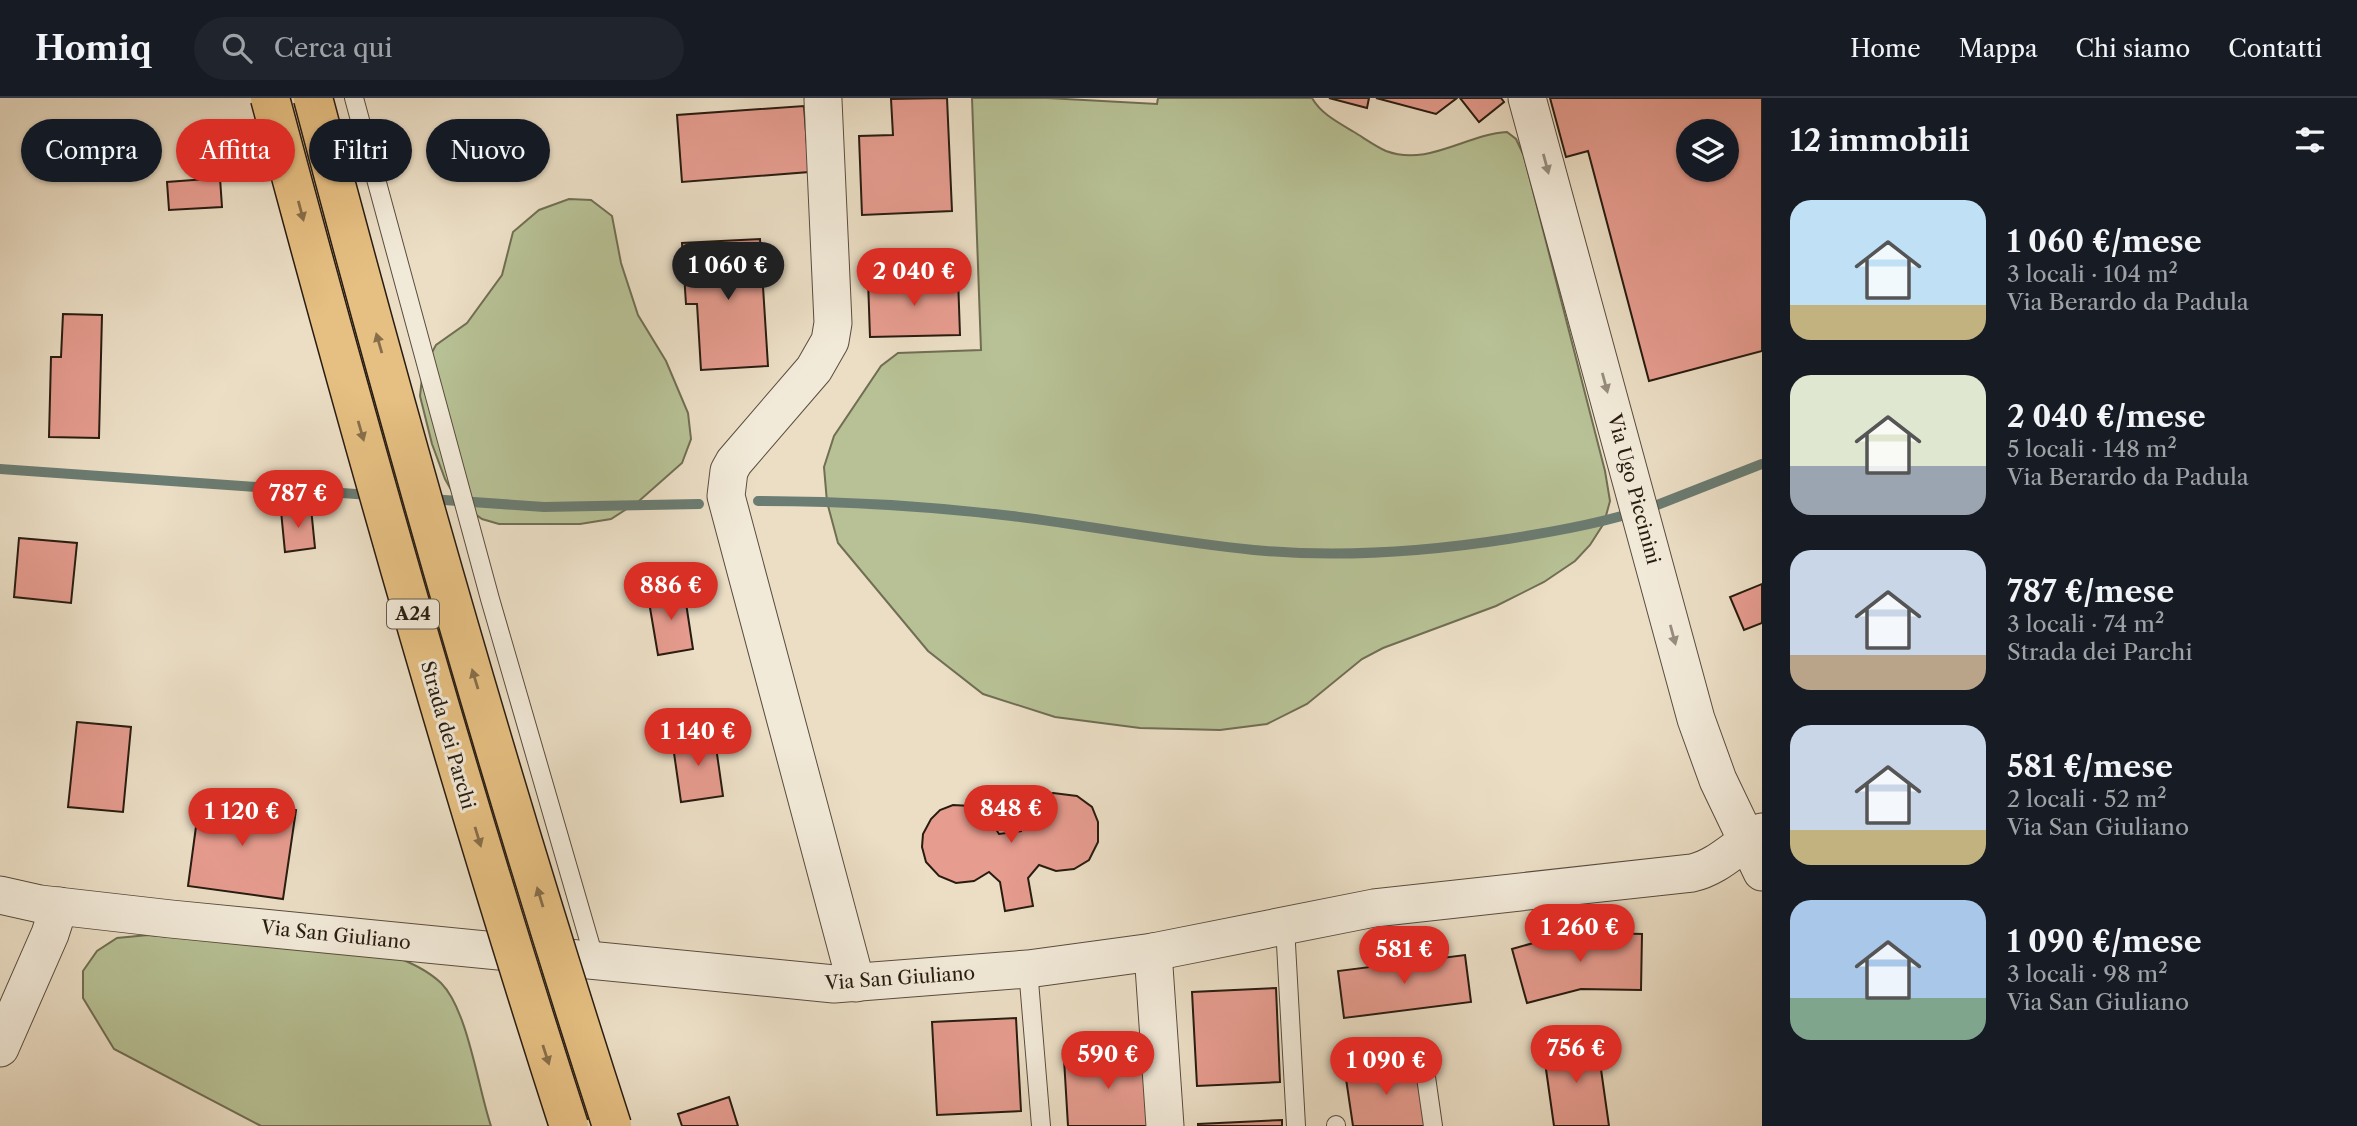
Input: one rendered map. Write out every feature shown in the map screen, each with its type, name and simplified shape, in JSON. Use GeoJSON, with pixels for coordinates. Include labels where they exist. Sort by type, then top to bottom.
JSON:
{"type":"FeatureCollection","features":[{"type":"Feature","properties":{"kind":"highway","name":"Strada dei Parchi"},"geometry":{"type":"LineString","coordinates":[[270,98],[326,307],[447,732],[569,1126]]}},
{"type":"Feature","properties":{"kind":"highway","name":"A24"},"geometry":{"type":"LineString","coordinates":[[313,98],[432,534],[561,968],[612,1126]]}},
{"type":"Feature","properties":{"kind":"street","name":"Via Ugo Piccinini"},"geometry":{"type":"LineString","coordinates":[[1527,98],[1702,738],[1718,780],[1754,836],[1762,872]]}},
{"type":"Feature","properties":{"kind":"street"},"geometry":{"type":"LineString","coordinates":[[823,100],[833,323],[830,341],[814,369],[734,462],[727,481],[726,496],[856,983]]}},
{"type":"Feature","properties":{"kind":"street","name":"Via San Giuliano"},"geometry":{"type":"LineString","coordinates":[[0,895],[59,906],[812,983],[856,983],[1028,969],[1153,952],[1420,901],[1645,880],[1692,873],[1715,864],[1754,836]]}},
{"type":"Feature","properties":{"kind":"street"},"geometry":{"type":"LineString","coordinates":[[0,1048],[50,934],[59,906]]}},
{"type":"Feature","properties":{"kind":"street"},"geometry":{"type":"LineString","coordinates":[[1153,952],[1165,1126]]}},
{"type":"Feature","properties":{"kind":"lane"},"geometry":{"type":"LineString","coordinates":[[354,98],[487,586],[595,961]]}},
{"type":"Feature","properties":{"kind":"lane"},"geometry":{"type":"LineString","coordinates":[[1285,926],[1296,1126]]}},
{"type":"Feature","properties":{"kind":"lane"},"geometry":{"type":"LineString","coordinates":[[1028,969],[1041,1126]]}},
{"type":"Feature","properties":{"kind":"lane"},"geometry":{"type":"LineString","coordinates":[[1422,1049],[1433,1126]]}},
{"type":"Feature","properties":{"kind":"green space"},"geometry":{"type":"Polygon","coordinates":[[[972,98],[1047,98],[1157,104],[1158,98],[1312,98],[1320,109],[1336,122],[1386,151],[1402,155],[1432,153],[1477,138],[1507,132],[1516,139],[1524,156],[1605,471],[1610,501],[1604,523],[1590,545],[1575,561],[1544,582],[1496,606],[1383,648],[1362,659],[1307,704],[1267,724],[1220,730],[1140,728],[1055,717],[983,694],[928,651],[838,543],[827,502],[824,467],[834,436],[881,366],[898,353],[981,350],[972,98]]]}},
{"type":"Feature","properties":{"kind":"green space"},"geometry":{"type":"Polygon","coordinates":[[[569,199],[591,200],[612,216],[621,263],[638,315],[666,361],[688,413],[691,439],[682,463],[639,501],[611,519],[580,524],[499,524],[482,519],[467,508],[454,495],[445,479],[432,444],[420,396],[423,369],[436,345],[467,323],[502,275],[513,232],[539,210],[569,199]]]}},
{"type":"Feature","properties":{"kind":"green space"},"geometry":{"type":"Polygon","coordinates":[[[148,935],[394,956],[419,967],[441,983],[458,1011],[491,1126],[261,1126],[114,1049],[83,998],[83,971],[97,951],[117,938],[148,935]]]}},
{"type":"Feature","properties":{"kind":"building"},"geometry":{"type":"Polygon","coordinates":[[[947,98],[952,211],[862,215],[859,136],[893,135],[891,99],[947,98]]]}},
{"type":"Feature","properties":{"kind":"building"},"geometry":{"type":"Polygon","coordinates":[[[1329,98],[1369,98],[1367,108],[1329,98]]]}},
{"type":"Feature","properties":{"kind":"building"},"geometry":{"type":"Polygon","coordinates":[[[1376,98],[1457,98],[1436,114],[1376,98]]]}},
{"type":"Feature","properties":{"kind":"building"},"geometry":{"type":"Polygon","coordinates":[[[1460,98],[1501,98],[1504,102],[1479,122],[1460,98]]]}},
{"type":"Feature","properties":{"kind":"building"},"geometry":{"type":"Polygon","coordinates":[[[1550,98],[1762,98],[1762,351],[1649,381],[1588,151],[1566,157],[1550,98]]]}},
{"type":"Feature","properties":{"kind":"building"},"geometry":{"type":"Polygon","coordinates":[[[804,106],[809,172],[682,182],[677,115],[804,106]]]}},
{"type":"Feature","properties":{"kind":"building"},"geometry":{"type":"Polygon","coordinates":[[[167,182],[220,182],[222,207],[169,210],[167,182]]]}},
{"type":"Feature","properties":{"kind":"building"},"geometry":{"type":"Polygon","coordinates":[[[760,239],[768,366],[701,370],[697,304],[686,304],[682,243],[760,239]]]}},
{"type":"Feature","properties":{"kind":"building"},"geometry":{"type":"Polygon","coordinates":[[[958,278],[960,335],[870,337],[868,280],[958,278]]]}},
{"type":"Feature","properties":{"kind":"building"},"geometry":{"type":"Polygon","coordinates":[[[63,314],[102,315],[99,438],[49,437],[51,357],[61,357],[63,314]]]}},
{"type":"Feature","properties":{"kind":"building"},"geometry":{"type":"Polygon","coordinates":[[[311,508],[315,548],[285,552],[281,511],[311,508]]]}},
{"type":"Feature","properties":{"kind":"building"},"geometry":{"type":"Polygon","coordinates":[[[19,538],[77,543],[71,603],[14,597],[19,538]]]}},
{"type":"Feature","properties":{"kind":"building"},"geometry":{"type":"Polygon","coordinates":[[[1762,584],[1762,623],[1744,630],[1730,597],[1762,584]]]}},
{"type":"Feature","properties":{"kind":"building"},"geometry":{"type":"Polygon","coordinates":[[[684,590],[693,649],[658,655],[648,596],[684,590]]]}},
{"type":"Feature","properties":{"kind":"building"},"geometry":{"type":"Polygon","coordinates":[[[77,722],[131,727],[123,812],[68,807],[77,722]]]}},
{"type":"Feature","properties":{"kind":"building"},"geometry":{"type":"Polygon","coordinates":[[[714,733],[723,796],[681,802],[672,739],[714,733]]]}},
{"type":"Feature","properties":{"kind":"building"},"geometry":{"type":"Polygon","coordinates":[[[1053,793],[1077,796],[1092,807],[1098,822],[1098,842],[1089,860],[1074,869],[1056,871],[1039,865],[1028,878],[1033,906],[1005,911],[1000,882],[989,872],[974,881],[956,883],[939,876],[926,862],[922,847],[923,834],[931,819],[940,810],[953,805],[971,806],[987,815],[999,834],[1021,831],[1022,821],[1030,806],[1053,793]]]}},
{"type":"Feature","properties":{"kind":"building"},"geometry":{"type":"Polygon","coordinates":[[[200,797],[296,810],[283,899],[188,886],[200,797]]]}},
{"type":"Feature","properties":{"kind":"building"},"geometry":{"type":"Polygon","coordinates":[[[1572,932],[1642,934],[1641,990],[1581,989],[1527,1003],[1512,949],[1572,932]]]}},
{"type":"Feature","properties":{"kind":"building"},"geometry":{"type":"Polygon","coordinates":[[[1465,955],[1471,1002],[1344,1018],[1338,971],[1465,955]]]}},
{"type":"Feature","properties":{"kind":"building"},"geometry":{"type":"Polygon","coordinates":[[[1276,988],[1280,1082],[1197,1086],[1192,992],[1276,988]]]}},
{"type":"Feature","properties":{"kind":"building"},"geometry":{"type":"Polygon","coordinates":[[[1016,1018],[1021,1111],[937,1115],[932,1022],[1016,1018]]]}},
{"type":"Feature","properties":{"kind":"building"},"geometry":{"type":"Polygon","coordinates":[[[1597,1041],[1609,1126],[1554,1126],[1543,1048],[1597,1041]]]}},
{"type":"Feature","properties":{"kind":"building"},"geometry":{"type":"Polygon","coordinates":[[[1148,1055],[1152,1126],[1068,1126],[1064,1059],[1148,1055]]]}},
{"type":"Feature","properties":{"kind":"building"},"geometry":{"type":"Polygon","coordinates":[[[1416,1063],[1425,1126],[1353,1126],[1345,1072],[1416,1063]]]}},
{"type":"Feature","properties":{"kind":"building"},"geometry":{"type":"Polygon","coordinates":[[[729,1097],[738,1126],[682,1126],[678,1114],[729,1097]]]}},
{"type":"Feature","properties":{"kind":"building"},"geometry":{"type":"Polygon","coordinates":[[[1282,1120],[1282,1126],[1198,1126],[1198,1124],[1282,1120]]]}},
{"type":"Feature","properties":{"kind":"waterway"},"geometry":{"type":"LineString","coordinates":[[1647,509],[1762,464]]}},
{"type":"Feature","properties":{"kind":"waterway"},"geometry":{"type":"LineString","coordinates":[[0,469],[370,495]]}},
{"type":"Feature","properties":{"kind":"waterway"},"geometry":{"type":"LineString","coordinates":[[430,499],[544,507],[699,504]]}},
{"type":"Feature","properties":{"kind":"waterway"},"geometry":{"type":"LineString","coordinates":[[758,501],[948,509],[1224,547],[1317,553],[1381,552],[1476,544],[1571,528],[1632,513]]}}]}
